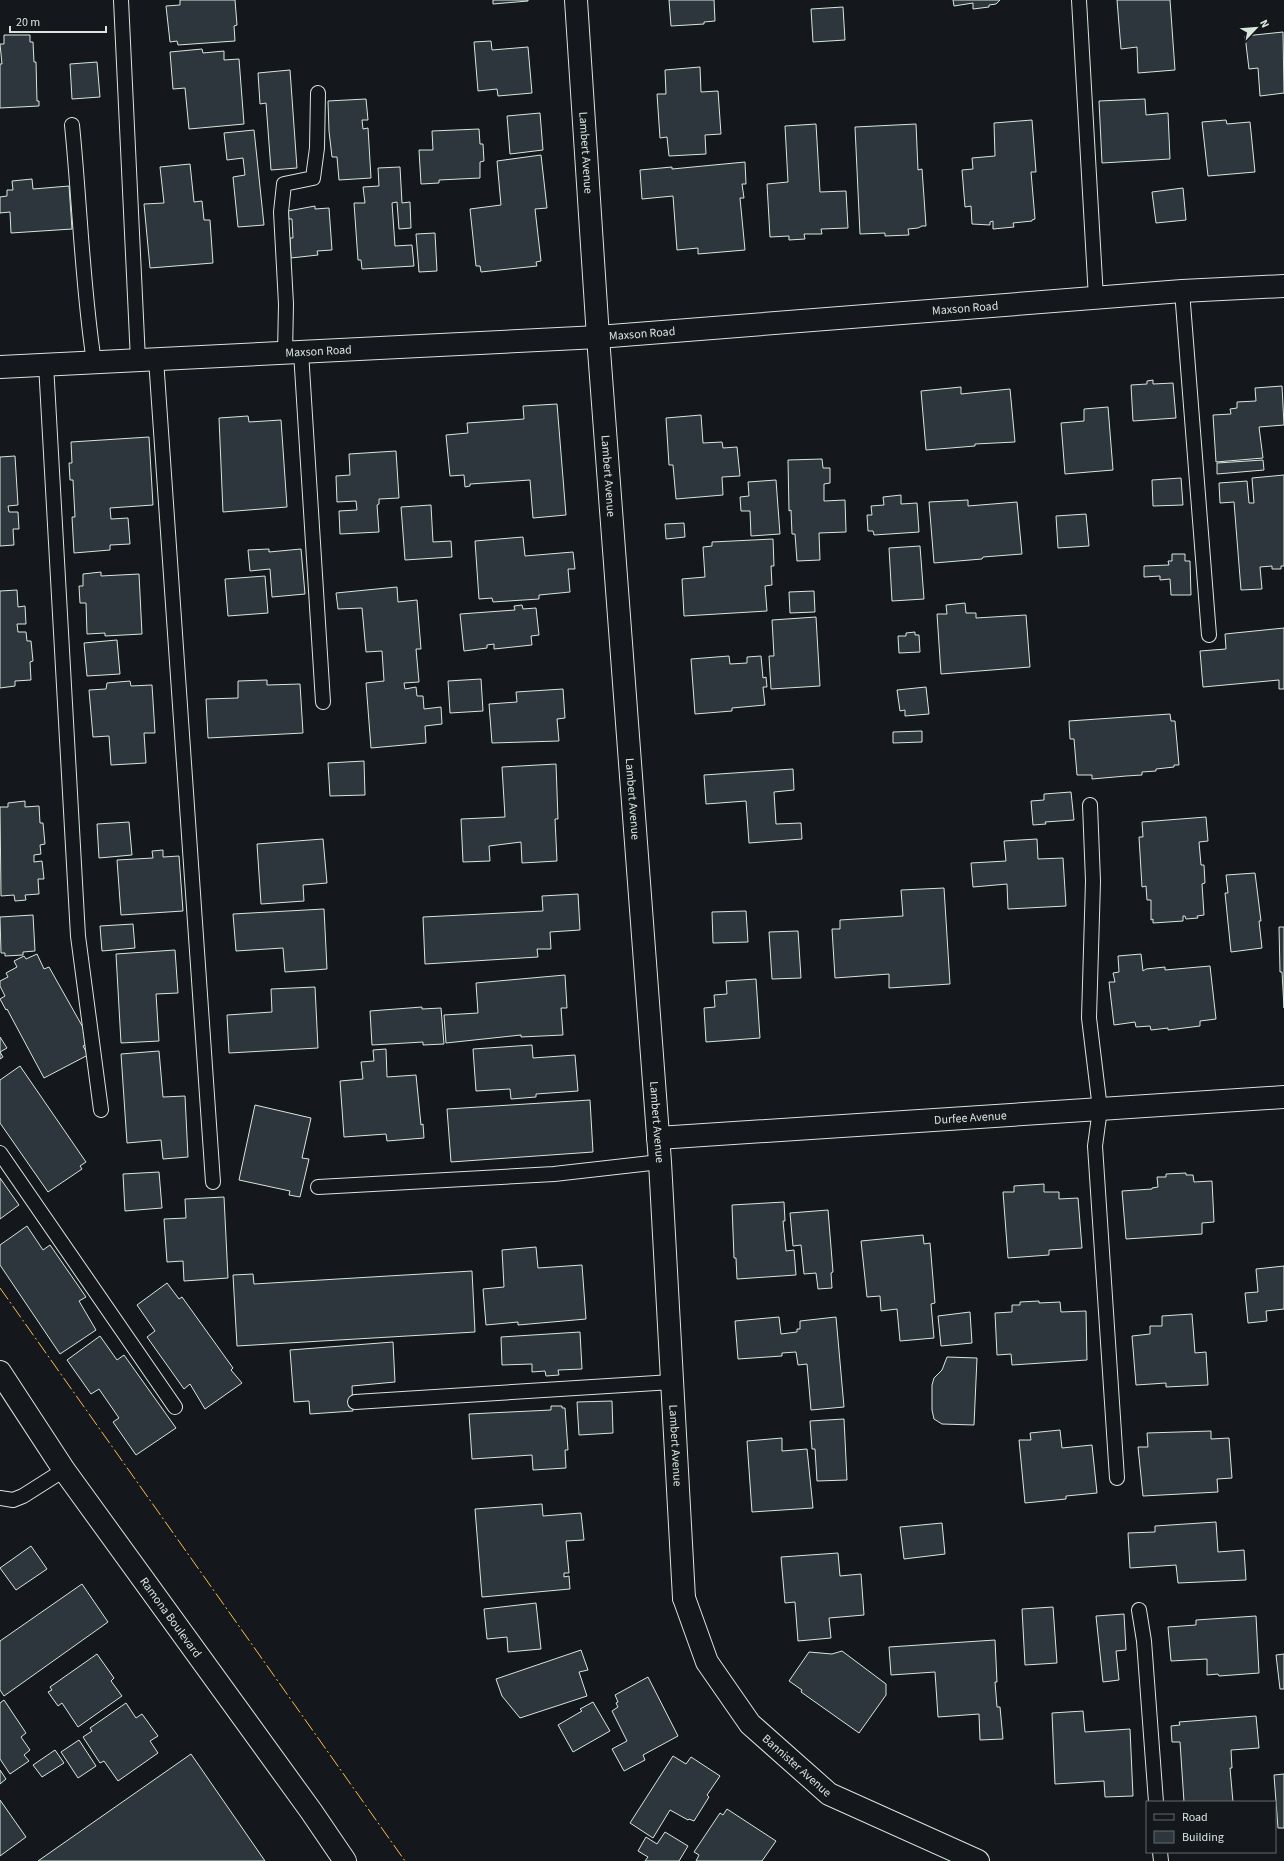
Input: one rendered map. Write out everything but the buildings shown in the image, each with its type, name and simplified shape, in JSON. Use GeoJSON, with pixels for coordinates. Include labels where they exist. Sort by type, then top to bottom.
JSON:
{"type":"FeatureCollection","features":[{"type":"Feature","properties":{"kind":"street","name":"Lambert Avenue"},"geometry":{"type":"LineString","coordinates":[[576,0],[598,337],[660,1162],[684,1598]]}},
{"type":"Feature","properties":{"kind":"street","name":"Maxson Road"},"geometry":{"type":"LineString","coordinates":[[0,367],[598,337],[1182,291],[1284,286]]}},
{"type":"Feature","properties":{"kind":"street","name":"Durfee Avenue"},"geometry":{"type":"LineString","coordinates":[[658,1138],[1284,1097]]}},
{"type":"Feature","properties":{"kind":"street","name":"Ramona Boulevard"},"geometry":{"type":"LineString","coordinates":[[0,1372],[64,1470],[311,1811],[345,1861]]}},
{"type":"Feature","properties":{"kind":"street","name":"Bannister Avenue"},"geometry":{"type":"LineString","coordinates":[[684,1598],[708,1662],[750,1724],[829,1794],[978,1861]]}},
{"type":"Feature","properties":{"kind":"lane"},"geometry":{"type":"LineString","coordinates":[[121,0],[147,359],[213,1182]]}},
{"type":"Feature","properties":{"kind":"lane"},"geometry":{"type":"LineString","coordinates":[[1079,0],[1096,298]]}},
{"type":"Feature","properties":{"kind":"lane"},"geometry":{"type":"LineString","coordinates":[[318,93],[317,148],[313,178],[284,184],[281,212],[286,304],[293,352],[323,702]]}},
{"type":"Feature","properties":{"kind":"lane"},"geometry":{"type":"LineString","coordinates":[[72,125],[78,188],[86,313],[94,362]]}},
{"type":"Feature","properties":{"kind":"lane"},"geometry":{"type":"LineString","coordinates":[[1182,291],[1209,635]]}},
{"type":"Feature","properties":{"kind":"lane"},"geometry":{"type":"LineString","coordinates":[[46,364],[78,936],[101,1110]]}},
{"type":"Feature","properties":{"kind":"lane"},"geometry":{"type":"LineString","coordinates":[[1090,805],[1093,881],[1089,1018],[1100,1109],[1095,1146],[1117,1478]]}},
{"type":"Feature","properties":{"kind":"lane"},"geometry":{"type":"LineString","coordinates":[[0,1153],[175,1407]]}},
{"type":"Feature","properties":{"kind":"lane"},"geometry":{"type":"LineString","coordinates":[[318,1187],[554,1174],[660,1162]]}},
{"type":"Feature","properties":{"kind":"lane"},"geometry":{"type":"LineString","coordinates":[[355,1402],[672,1382]]}},
{"type":"Feature","properties":{"kind":"lane"},"geometry":{"type":"LineString","coordinates":[[0,1498],[13,1500],[23,1496],[64,1470]]}},
{"type":"Feature","properties":{"kind":"lane"},"geometry":{"type":"LineString","coordinates":[[1139,1610],[1144,1640],[1156,1801]]}},
{"type":"Feature","properties":{"kind":"power"},"geometry":{"type":"LineString","coordinates":[[0,1288],[405,1861]]}}]}
